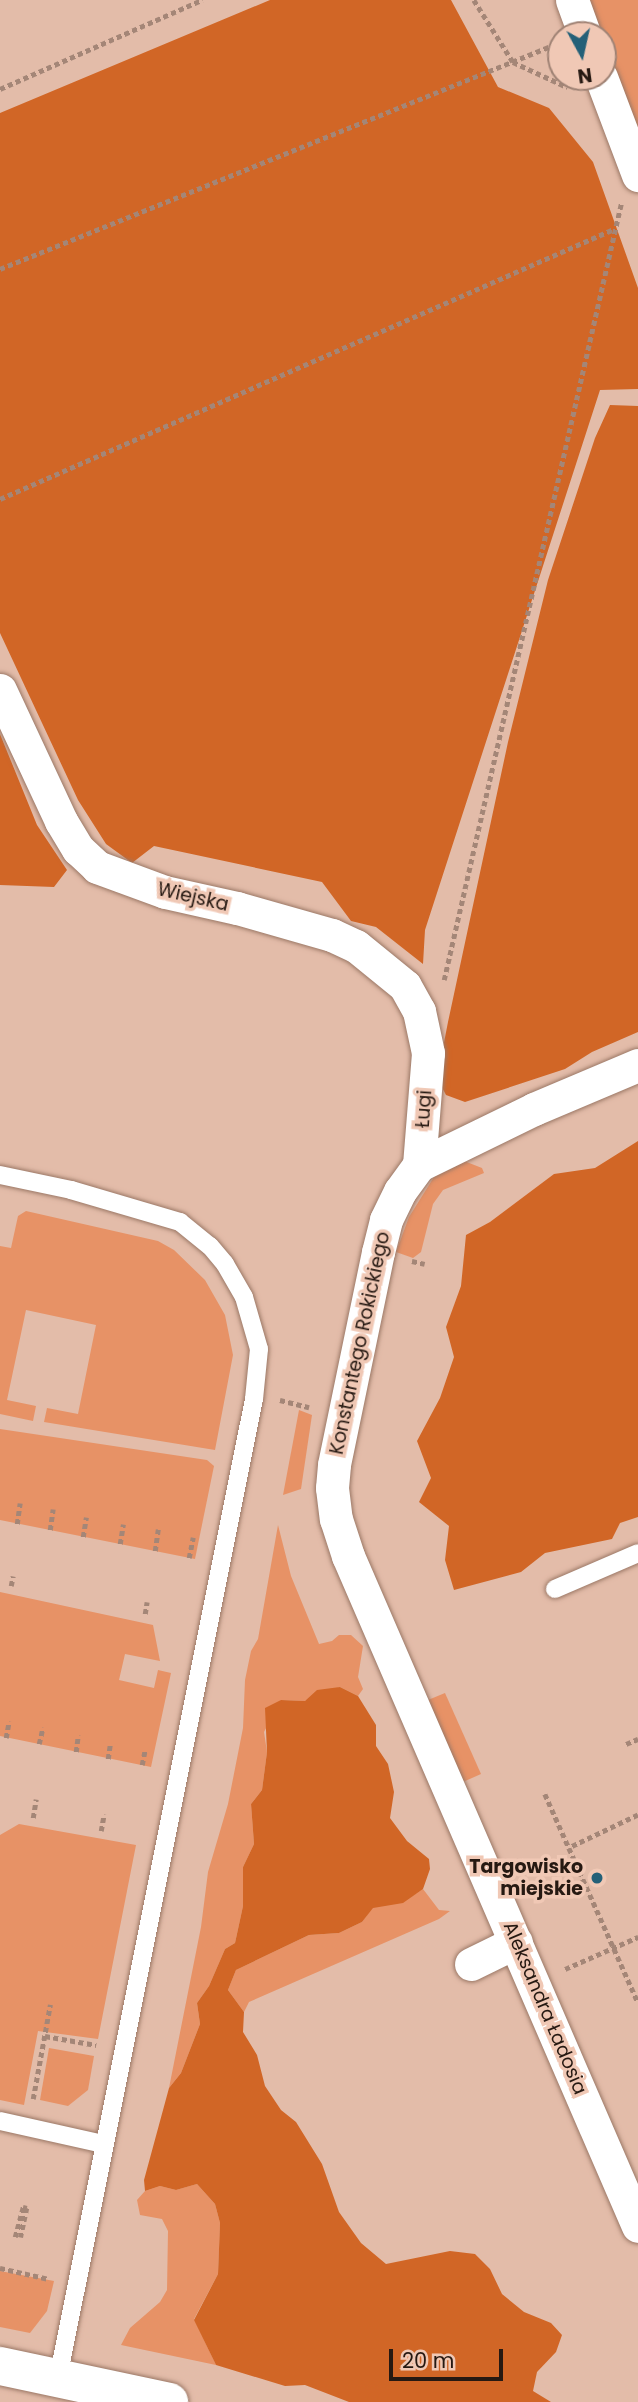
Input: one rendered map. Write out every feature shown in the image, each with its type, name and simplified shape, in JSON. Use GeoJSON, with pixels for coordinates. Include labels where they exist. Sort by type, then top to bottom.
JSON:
{"type":"FeatureCollection","features":[{"type":"Feature","properties":{"kind":"street"},"geometry":{"type":"LineString","coordinates":[[572,0],[580,21]]}},
{"type":"Feature","properties":{"kind":"street"},"geometry":{"type":"LineString","coordinates":[[606,91],[636,158]]}},
{"type":"Feature","properties":{"kind":"street","name":"Wiejska"},"geometry":{"type":"LineString","coordinates":[[0,690],[61,821],[78,849],[97,867],[165,892],[270,916],[332,935],[356,946],[405,986],[419,1011],[428,1053]]}},
{"type":"Feature","properties":{"kind":"street","name":"Ługi"},"geometry":{"type":"LineString","coordinates":[[419,1165],[428,1053]]}},
{"type":"Feature","properties":{"kind":"street","name":"Konstantego Rokickiego"},"geometry":{"type":"LineString","coordinates":[[336,1519],[332,1488],[334,1465],[378,1252],[386,1220],[400,1191],[419,1165],[534,1109],[638,1065]]}},
{"type":"Feature","properties":{"kind":"street","name":"Aleksandra Ładosia"},"geometry":{"type":"LineString","coordinates":[[336,1519],[350,1562],[634,2207]]}},
{"type":"Feature","properties":{"kind":"street"},"geometry":{"type":"LineString","coordinates":[[471,1964],[516,1942]]}},
{"type":"Feature","properties":{"kind":"street"},"geometry":{"type":"LineString","coordinates":[[0,2366],[169,2402]]}},
{"type":"Feature","properties":{"kind":"lane"},"geometry":{"type":"LineString","coordinates":[[0,1175],[71,1189],[180,1222],[210,1246],[225,1264],[244,1297],[259,1349],[254,1399],[58,2378]]}},
{"type":"Feature","properties":{"kind":"lane"},"geometry":{"type":"LineString","coordinates":[[555,1589],[638,1553]]}},
{"type":"Feature","properties":{"kind":"lane"},"geometry":{"type":"LineString","coordinates":[[0,2121],[103,2144]]}},
{"type":"Feature","properties":{"kind":"path"},"geometry":{"type":"LineString","coordinates":[[0,89],[202,0]]}},
{"type":"Feature","properties":{"kind":"path"},"geometry":{"type":"LineString","coordinates":[[474,0],[513,62],[612,107]]}},
{"type":"Feature","properties":{"kind":"path"},"geometry":{"type":"LineString","coordinates":[[0,269],[547,48]]}},
{"type":"Feature","properties":{"kind":"path"},"geometry":{"type":"LineString","coordinates":[[443,985],[615,228],[636,158]]}},
{"type":"Feature","properties":{"kind":"path"},"geometry":{"type":"LineString","coordinates":[[0,499],[615,228]]}},
{"type":"Feature","properties":{"kind":"path"},"geometry":{"type":"LineString","coordinates":[[280,1387],[277,1400],[321,1410]]}},
{"type":"Feature","properties":{"kind":"path"},"geometry":{"type":"LineString","coordinates":[[18,1524],[20,1503]]}},
{"type":"Feature","properties":{"kind":"path"},"geometry":{"type":"LineString","coordinates":[[50,1530],[53,1509]]}},
{"type":"Feature","properties":{"kind":"path"},"geometry":{"type":"LineString","coordinates":[[83,1537],[86,1517]]}},
{"type":"Feature","properties":{"kind":"path"},"geometry":{"type":"LineString","coordinates":[[120,1544],[123,1524]]}},
{"type":"Feature","properties":{"kind":"path"},"geometry":{"type":"LineString","coordinates":[[155,1551],[158,1529]]}},
{"type":"Feature","properties":{"kind":"path"},"geometry":{"type":"LineString","coordinates":[[189,1558],[193,1537]]}},
{"type":"Feature","properties":{"kind":"path"},"geometry":{"type":"LineString","coordinates":[[11,1586],[13,1576]]}},
{"type":"Feature","properties":{"kind":"path"},"geometry":{"type":"LineString","coordinates":[[145,1614],[147,1602]]}},
{"type":"Feature","properties":{"kind":"path"},"geometry":{"type":"LineString","coordinates":[[6,1738],[9,1721]]}},
{"type":"Feature","properties":{"kind":"path"},"geometry":{"type":"LineString","coordinates":[[39,1745],[43,1727]]}},
{"type":"Feature","properties":{"kind":"path"},"geometry":{"type":"LineString","coordinates":[[76,1752],[78,1735]]}},
{"type":"Feature","properties":{"kind":"path"},"geometry":{"type":"LineString","coordinates":[[626,1744],[638,1739]]}},
{"type":"Feature","properties":{"kind":"path"},"geometry":{"type":"LineString","coordinates":[[108,1759],[110,1744]]}},
{"type":"Feature","properties":{"kind":"path"},"geometry":{"type":"LineString","coordinates":[[142,1765],[145,1750]]}},
{"type":"Feature","properties":{"kind":"path"},"geometry":{"type":"LineString","coordinates":[[545,1794],[638,2002]]}},
{"type":"Feature","properties":{"kind":"path"},"geometry":{"type":"LineString","coordinates":[[33,1818],[36,1800]]}},
{"type":"Feature","properties":{"kind":"path"},"geometry":{"type":"LineString","coordinates":[[101,1831],[104,1814]]}},
{"type":"Feature","properties":{"kind":"path"},"geometry":{"type":"LineString","coordinates":[[569,1848],[638,1815]]}},
{"type":"Feature","properties":{"kind":"path"},"geometry":{"type":"LineString","coordinates":[[576,1964],[638,1937]]}},
{"type":"Feature","properties":{"kind":"path"},"geometry":{"type":"LineString","coordinates":[[31,2107],[50,2006]]}},
{"type":"Feature","properties":{"kind":"path"},"geometry":{"type":"LineString","coordinates":[[45,2036],[104,2047]]}},
{"type":"Feature","properties":{"kind":"path"},"geometry":{"type":"LineString","coordinates":[[23,2207],[27,2208],[18,2237],[23,2207]]}},
{"type":"Feature","properties":{"kind":"path"},"geometry":{"type":"LineString","coordinates":[[0,2269],[57,2280]]}},
{"type":"Feature","properties":{"kind":"shaded area"},"geometry":{"type":"Polygon","coordinates":[[[270,0],[451,0],[498,87],[549,108],[593,162],[638,288],[638,389],[600,390],[425,930],[423,964],[376,927],[351,921],[322,882],[154,846],[132,863],[106,844],[78,800],[0,633],[0,113],[270,0]]]}},
{"type":"Feature","properties":{"kind":"shaded area"},"geometry":{"type":"Polygon","coordinates":[[[572,0],[638,0],[638,141],[611,91],[617,91],[617,21],[580,21],[572,0]]]}},
{"type":"Feature","properties":{"kind":"shaded area"},"geometry":{"type":"Polygon","coordinates":[[[610,405],[638,406],[638,1032],[592,1052],[565,1069],[465,1102],[446,1095],[437,1078],[448,1022],[508,742],[548,580],[595,438],[610,405]]]}},
{"type":"Feature","properties":{"kind":"shaded area"},"geometry":{"type":"Polygon","coordinates":[[[0,734],[37,825],[67,870],[54,887],[0,885],[0,734]]]}},
{"type":"Feature","properties":{"kind":"shaded area"},"geometry":{"type":"Polygon","coordinates":[[[638,1141],[638,1517],[620,1523],[612,1539],[545,1553],[521,1572],[454,1590],[445,1560],[449,1526],[419,1502],[431,1478],[417,1441],[440,1398],[454,1357],[446,1327],[461,1286],[466,1235],[490,1222],[554,1174],[595,1168],[638,1141]]]}},
{"type":"Feature","properties":{"kind":"shaded area"},"geometry":{"type":"Polygon","coordinates":[[[464,1161],[482,1168],[484,1173],[443,1190],[433,1204],[421,1252],[413,1258],[396,1252],[409,1217],[434,1177],[446,1166],[464,1161]]]}},
{"type":"Feature","properties":{"kind":"shaded area"},"geometry":{"type":"Polygon","coordinates":[[[26,1211],[158,1241],[174,1250],[205,1280],[225,1315],[233,1355],[215,1450],[44,1422],[47,1408],[78,1414],[96,1325],[26,1310],[7,1400],[36,1406],[33,1421],[0,1414],[0,1246],[11,1248],[18,1216],[26,1211]]]}},
{"type":"Feature","properties":{"kind":"shaded area"},"geometry":{"type":"Polygon","coordinates":[[[299,1410],[312,1415],[301,1489],[283,1495],[299,1410]]]}},
{"type":"Feature","properties":{"kind":"shaded area"},"geometry":{"type":"Polygon","coordinates":[[[0,1429],[207,1460],[214,1466],[195,1559],[0,1520],[0,1429]]]}},
{"type":"Feature","properties":{"kind":"shaded area"},"geometry":{"type":"Polygon","coordinates":[[[278,1525],[291,1576],[319,1644],[332,1641],[339,1635],[351,1635],[363,1646],[358,1677],[363,1689],[358,1696],[340,1687],[305,1701],[281,1700],[264,1732],[267,1752],[262,1790],[251,1804],[254,1844],[243,1867],[243,1906],[235,1943],[225,1949],[209,1986],[197,2003],[200,2024],[181,2073],[169,2088],[201,1927],[208,1872],[228,1804],[243,1728],[245,1680],[251,1651],[258,1639],[278,1525]]]}},
{"type":"Feature","properties":{"kind":"shaded area"},"geometry":{"type":"Polygon","coordinates":[[[0,1592],[153,1625],[160,1661],[125,1654],[119,1680],[154,1688],[158,1670],[171,1673],[151,1767],[0,1736],[0,1592]]]}},
{"type":"Feature","properties":{"kind":"shaded area"},"geometry":{"type":"Polygon","coordinates":[[[340,1687],[358,1696],[376,1725],[376,1746],[388,1764],[394,1792],[390,1818],[407,1841],[429,1859],[430,1869],[423,1889],[403,1903],[373,1908],[362,1922],[339,1933],[309,1935],[236,1970],[228,1990],[244,2012],[243,2032],[257,2055],[265,2086],[281,2110],[296,2122],[322,2164],[339,2212],[361,2243],[386,2264],[450,2251],[475,2254],[490,2269],[502,2294],[524,2312],[551,2323],[562,2335],[556,2352],[537,2372],[533,2391],[551,2402],[349,2402],[305,2385],[285,2386],[216,2365],[194,2320],[218,2274],[220,2223],[215,2204],[197,2184],[176,2190],[160,2186],[145,2191],[144,2180],[169,2088],[181,2073],[200,2024],[197,2003],[209,1986],[225,1949],[235,1943],[243,1906],[243,1867],[254,1844],[251,1804],[262,1790],[267,1752],[265,1708],[281,1700],[305,1701],[317,1690],[340,1687]]]}},
{"type":"Feature","properties":{"kind":"shaded area"},"geometry":{"type":"Polygon","coordinates":[[[445,1693],[481,1774],[463,1782],[428,1700],[445,1693]]]}},
{"type":"Feature","properties":{"kind":"shaded area"},"geometry":{"type":"Polygon","coordinates":[[[19,1824],[136,1845],[98,2039],[38,2031],[24,2105],[0,2100],[0,1835],[19,1824]]]}},
{"type":"Feature","properties":{"kind":"shaded area"},"geometry":{"type":"Polygon","coordinates":[[[423,1889],[439,1910],[450,1911],[439,1919],[249,2002],[244,2012],[228,1990],[236,1970],[309,1935],[339,1933],[362,1922],[373,1907],[403,1902],[423,1889]]]}},
{"type":"Feature","properties":{"kind":"shaded area"},"geometry":{"type":"Polygon","coordinates":[[[49,2048],[94,2056],[88,2090],[68,2106],[40,2100],[49,2048]]]}},
{"type":"Feature","properties":{"kind":"shaded area"},"geometry":{"type":"Polygon","coordinates":[[[197,2184],[215,2204],[220,2223],[218,2274],[194,2319],[216,2365],[121,2345],[130,2328],[160,2302],[167,2290],[168,2231],[162,2219],[140,2215],[137,2200],[145,2191],[160,2186],[176,2190],[197,2184]]]}},
{"type":"Feature","properties":{"kind":"shaded area"},"geometry":{"type":"Polygon","coordinates":[[[0,2271],[54,2281],[47,2311],[30,2333],[0,2327],[0,2271]]]}},
{"type":"Feature","properties":{"kind":"place","name":"Targowisko miejskie"},"geometry":{"type":"Point","coordinates":[597,1878]}}]}
